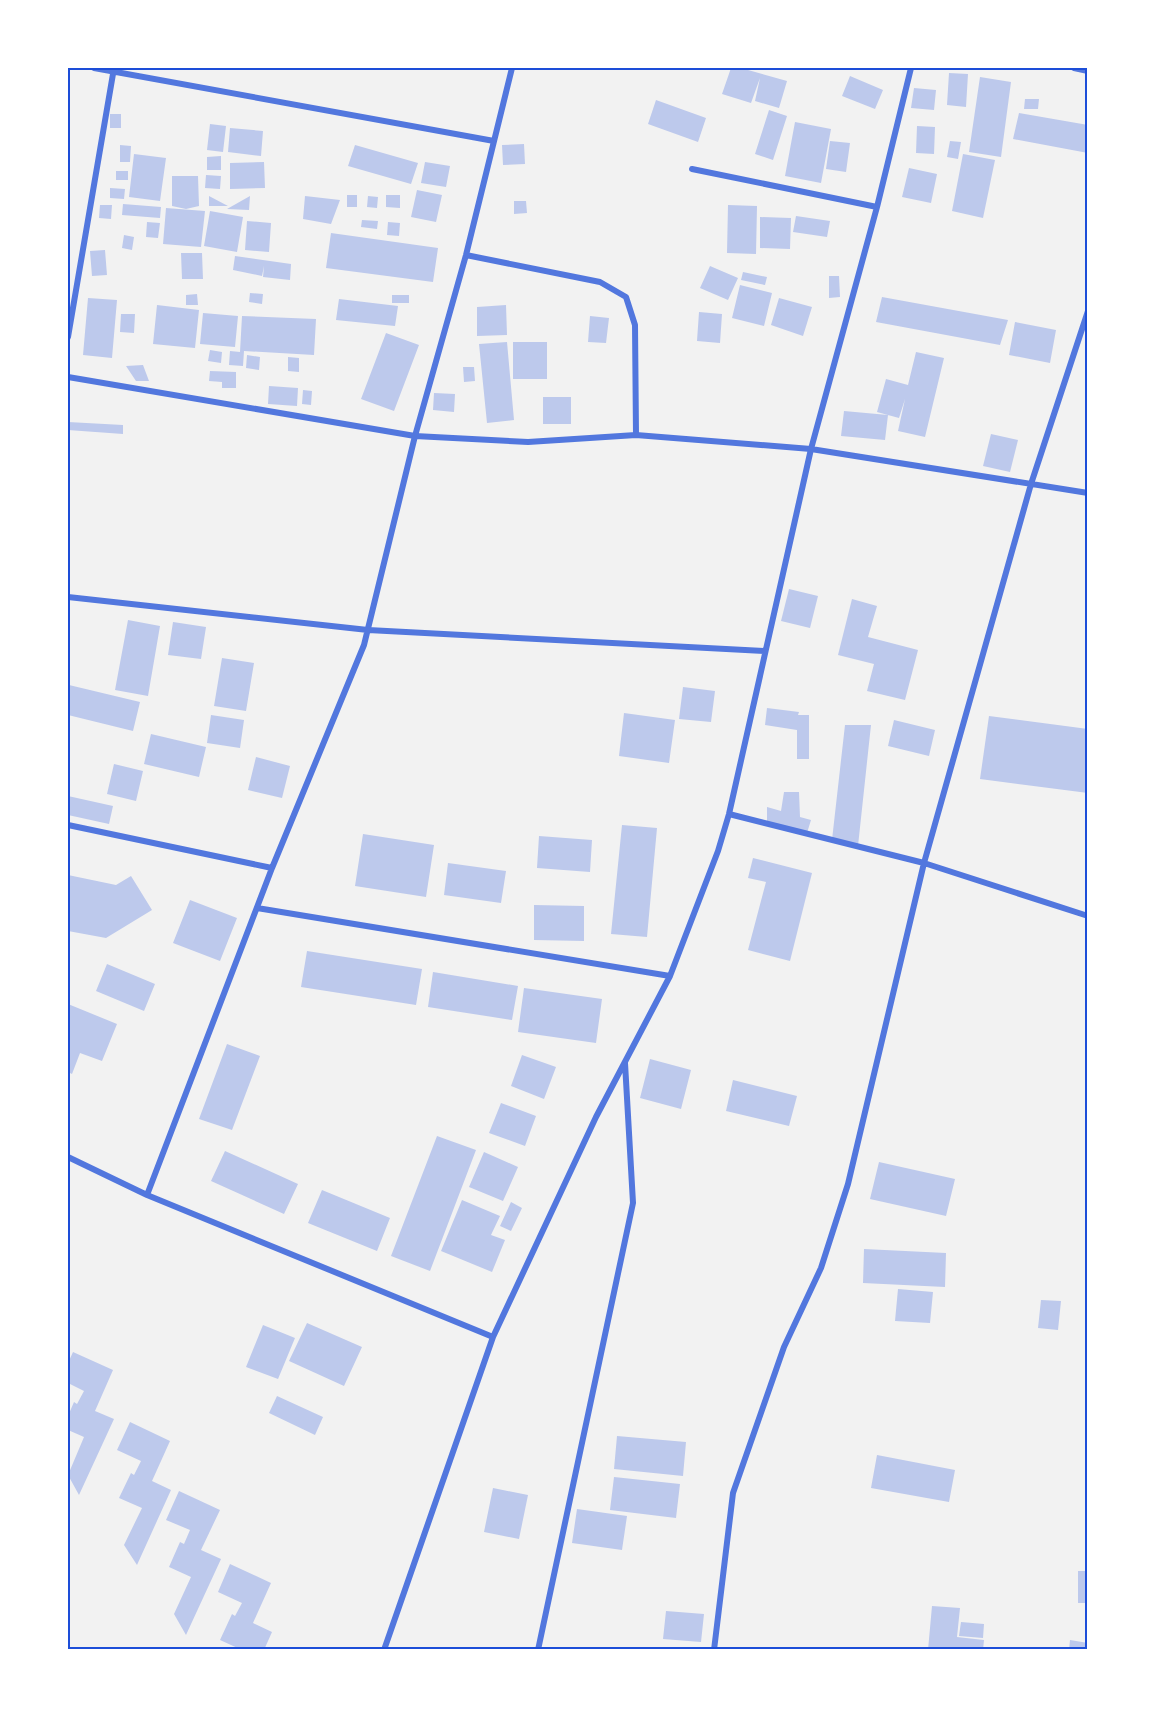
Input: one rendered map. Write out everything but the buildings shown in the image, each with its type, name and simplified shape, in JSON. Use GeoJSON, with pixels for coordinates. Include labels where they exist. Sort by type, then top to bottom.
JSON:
{"type":"FeatureCollection","features":[{"type":"Feature","properties":{"kind":"street"},"geometry":{"type":"LineString","coordinates":[[94,68],[114,69],[494,141]]}},
{"type":"Feature","properties":{"kind":"street"},"geometry":{"type":"LineString","coordinates":[[147,1195],[272,868],[364,645],[415,436],[466,255],[512,68]]}},
{"type":"Feature","properties":{"kind":"street"},"geometry":{"type":"LineString","coordinates":[[384,1650],[493,1337],[596,1117],[670,976],[718,851],[729,814],[811,449],[877,207],[910,68]]}},
{"type":"Feature","properties":{"kind":"street"},"geometry":{"type":"LineString","coordinates":[[1074,68],[1088,71]]}},
{"type":"Feature","properties":{"kind":"street"},"geometry":{"type":"LineString","coordinates":[[68,337],[114,69]]}},
{"type":"Feature","properties":{"kind":"street"},"geometry":{"type":"LineString","coordinates":[[692,169],[877,207]]}},
{"type":"Feature","properties":{"kind":"street"},"geometry":{"type":"LineString","coordinates":[[466,255],[600,282],[626,297],[635,325],[636,435]]}},
{"type":"Feature","properties":{"kind":"street"},"geometry":{"type":"LineString","coordinates":[[714,1650],[733,1493],[784,1347],[821,1268],[848,1184],[924,863],[1031,484],[1088,311]]}},
{"type":"Feature","properties":{"kind":"street"},"geometry":{"type":"LineString","coordinates":[[68,377],[415,436],[528,442],[636,435],[811,449],[1088,493]]}},
{"type":"Feature","properties":{"kind":"street"},"geometry":{"type":"LineString","coordinates":[[68,597],[368,630],[765,651]]}},
{"type":"Feature","properties":{"kind":"street"},"geometry":{"type":"LineString","coordinates":[[729,814],[924,863],[1088,916]]}},
{"type":"Feature","properties":{"kind":"street"},"geometry":{"type":"LineString","coordinates":[[68,825],[272,868]]}},
{"type":"Feature","properties":{"kind":"street"},"geometry":{"type":"LineString","coordinates":[[257,908],[670,976]]}},
{"type":"Feature","properties":{"kind":"street"},"geometry":{"type":"LineString","coordinates":[[538,1650],[633,1203],[625,1062]]}},
{"type":"Feature","properties":{"kind":"street"},"geometry":{"type":"LineString","coordinates":[[68,1156],[147,1195],[493,1337]]}}]}
